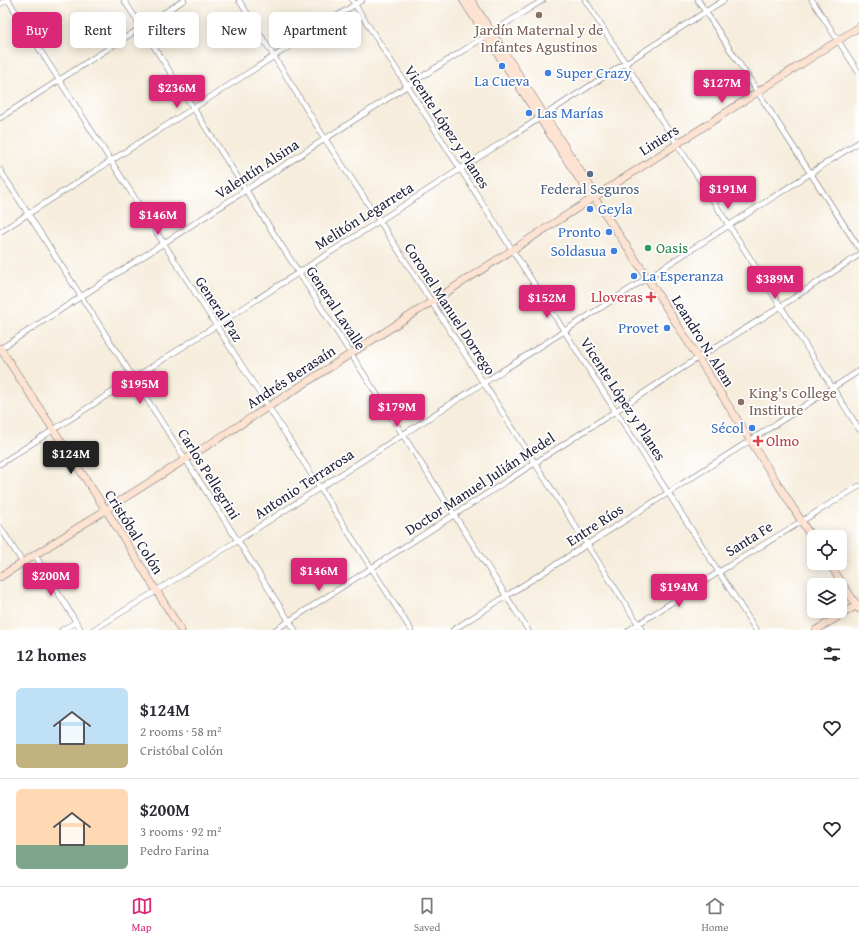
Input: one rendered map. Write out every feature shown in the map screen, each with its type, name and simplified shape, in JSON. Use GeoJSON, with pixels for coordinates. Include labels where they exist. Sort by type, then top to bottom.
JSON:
{"type":"FeatureCollection","features":[{"type":"Feature","properties":{"kind":"street"},"geometry":{"type":"LineString","coordinates":[[0,4],[7,0]]}},
{"type":"Feature","properties":{"kind":"street","name":"General Paz"},"geometry":{"type":"LineString","coordinates":[[7,0],[411,630]]}},
{"type":"Feature","properties":{"kind":"street","name":"General Lavalle"},"geometry":{"type":"LineString","coordinates":[[124,0],[134,15]]}},
{"type":"Feature","properties":{"kind":"street"},"geometry":{"type":"LineString","coordinates":[[165,12],[184,0]]}},
{"type":"Feature","properties":{"kind":"street","name":"Coronel Manuel Dorrego"},"geometry":{"type":"LineString","coordinates":[[239,0],[326,139],[642,630]]}},
{"type":"Feature","properties":{"kind":"street"},"geometry":{"type":"LineString","coordinates":[[0,232],[275,56],[354,2],[362,0]]}},
{"type":"Feature","properties":{"kind":"street","name":"Leandro N. Alem"},"geometry":{"type":"LineString","coordinates":[[463,0],[489,35],[542,117],[589,194],[594,196],[647,277],[807,531]]}},
{"type":"Feature","properties":{"kind":"street","name":"Leandro N. Alem"},"geometry":{"type":"LineString","coordinates":[[471,0],[489,35]]}},
{"type":"Feature","properties":{"kind":"street","name":"Valentín Alsina"},"geometry":{"type":"LineString","coordinates":[[0,348],[543,0]]}},
{"type":"Feature","properties":{"kind":"street"},"geometry":{"type":"LineString","coordinates":[[585,0],[859,429]]}},
{"type":"Feature","properties":{"kind":"street"},"geometry":{"type":"LineString","coordinates":[[698,0],[859,248]]}},
{"type":"Feature","properties":{"kind":"street","name":"Melitón Legarreta"},"geometry":{"type":"LineString","coordinates":[[0,464],[724,0]]}},
{"type":"Feature","properties":{"kind":"street"},"geometry":{"type":"LineString","coordinates":[[812,0],[859,73]]}},
{"type":"Feature","properties":{"kind":"street","name":"Vicente López y Planes"},"geometry":{"type":"LineString","coordinates":[[354,2],[756,630]]}},
{"type":"Feature","properties":{"kind":"street","name":"Liniers"},"geometry":{"type":"LineString","coordinates":[[594,196],[859,27]]}},
{"type":"Feature","properties":{"kind":"street"},"geometry":{"type":"LineString","coordinates":[[0,118],[134,32]]}},
{"type":"Feature","properties":{"kind":"street","name":"General Lavalle"},"geometry":{"type":"LineString","coordinates":[[155,48],[528,630]]}},
{"type":"Feature","properties":{"kind":"street","name":"Antonio Terrarosa"},"geometry":{"type":"LineString","coordinates":[[93,630],[237,541],[859,142]]}},
{"type":"Feature","properties":{"kind":"street","name":"Carlos Pellegrini"},"geometry":{"type":"LineString","coordinates":[[0,170],[295,630]]}},
{"type":"Feature","properties":{"kind":"street","name":"Andrés Berasaín"},"geometry":{"type":"LineString","coordinates":[[0,578],[594,196]]}},
{"type":"Feature","properties":{"kind":"street","name":"Doctor Manuel Julián Medel"},"geometry":{"type":"LineString","coordinates":[[275,630],[859,255]]}},
{"type":"Feature","properties":{"kind":"street","name":"Cristóbal Colón"},"geometry":{"type":"LineString","coordinates":[[0,348],[106,510],[181,630]]}},
{"type":"Feature","properties":{"kind":"street","name":"Entre Ríos"},"geometry":{"type":"LineString","coordinates":[[453,630],[859,371]]}},
{"type":"Feature","properties":{"kind":"street","name":"Santa Fe"},"geometry":{"type":"LineString","coordinates":[[629,630],[719,572],[859,486]]}},
{"type":"Feature","properties":{"kind":"street"},"geometry":{"type":"LineString","coordinates":[[0,527],[23,563]]}},
{"type":"Feature","properties":{"kind":"street"},"geometry":{"type":"LineString","coordinates":[[35,555],[81,630]]}},
{"type":"Feature","properties":{"kind":"street"},"geometry":{"type":"LineString","coordinates":[[816,630],[858,606],[834,570]]}},
{"type":"Feature","properties":{"kind":"street"},"geometry":{"type":"LineString","coordinates":[[62,630],[76,622]]}},
{"type":"Feature","properties":{"kind":"place","name":"Jardín Maternal y de Infantes Agustinos"},"geometry":{"type":"Point","coordinates":[539,15]}},
{"type":"Feature","properties":{"kind":"place","name":"La Cueva"},"geometry":{"type":"Point","coordinates":[502,66]}},
{"type":"Feature","properties":{"kind":"place","name":"Super Crazy"},"geometry":{"type":"Point","coordinates":[548,73]}},
{"type":"Feature","properties":{"kind":"place","name":"Las Marías"},"geometry":{"type":"Point","coordinates":[529,113]}},
{"type":"Feature","properties":{"kind":"place","name":"Federal Seguros"},"geometry":{"type":"Point","coordinates":[590,174]}},
{"type":"Feature","properties":{"kind":"place","name":"Geyla"},"geometry":{"type":"Point","coordinates":[590,209]}},
{"type":"Feature","properties":{"kind":"place","name":"Pronto"},"geometry":{"type":"Point","coordinates":[609,232]}},
{"type":"Feature","properties":{"kind":"place","name":"Oasis"},"geometry":{"type":"Point","coordinates":[648,248]}},
{"type":"Feature","properties":{"kind":"place","name":"Soldasua"},"geometry":{"type":"Point","coordinates":[614,251]}},
{"type":"Feature","properties":{"kind":"place","name":"La Esperanza"},"geometry":{"type":"Point","coordinates":[634,276]}},
{"type":"Feature","properties":{"kind":"place","name":"Lloveras"},"geometry":{"type":"Point","coordinates":[651,297]}},
{"type":"Feature","properties":{"kind":"place","name":"Provet"},"geometry":{"type":"Point","coordinates":[667,328]}},
{"type":"Feature","properties":{"kind":"place","name":"King's College Institute"},"geometry":{"type":"Point","coordinates":[741,402]}},
{"type":"Feature","properties":{"kind":"place","name":"Sécol"},"geometry":{"type":"Point","coordinates":[752,428]}},
{"type":"Feature","properties":{"kind":"place","name":"Olmo"},"geometry":{"type":"Point","coordinates":[758,441]}}]}
